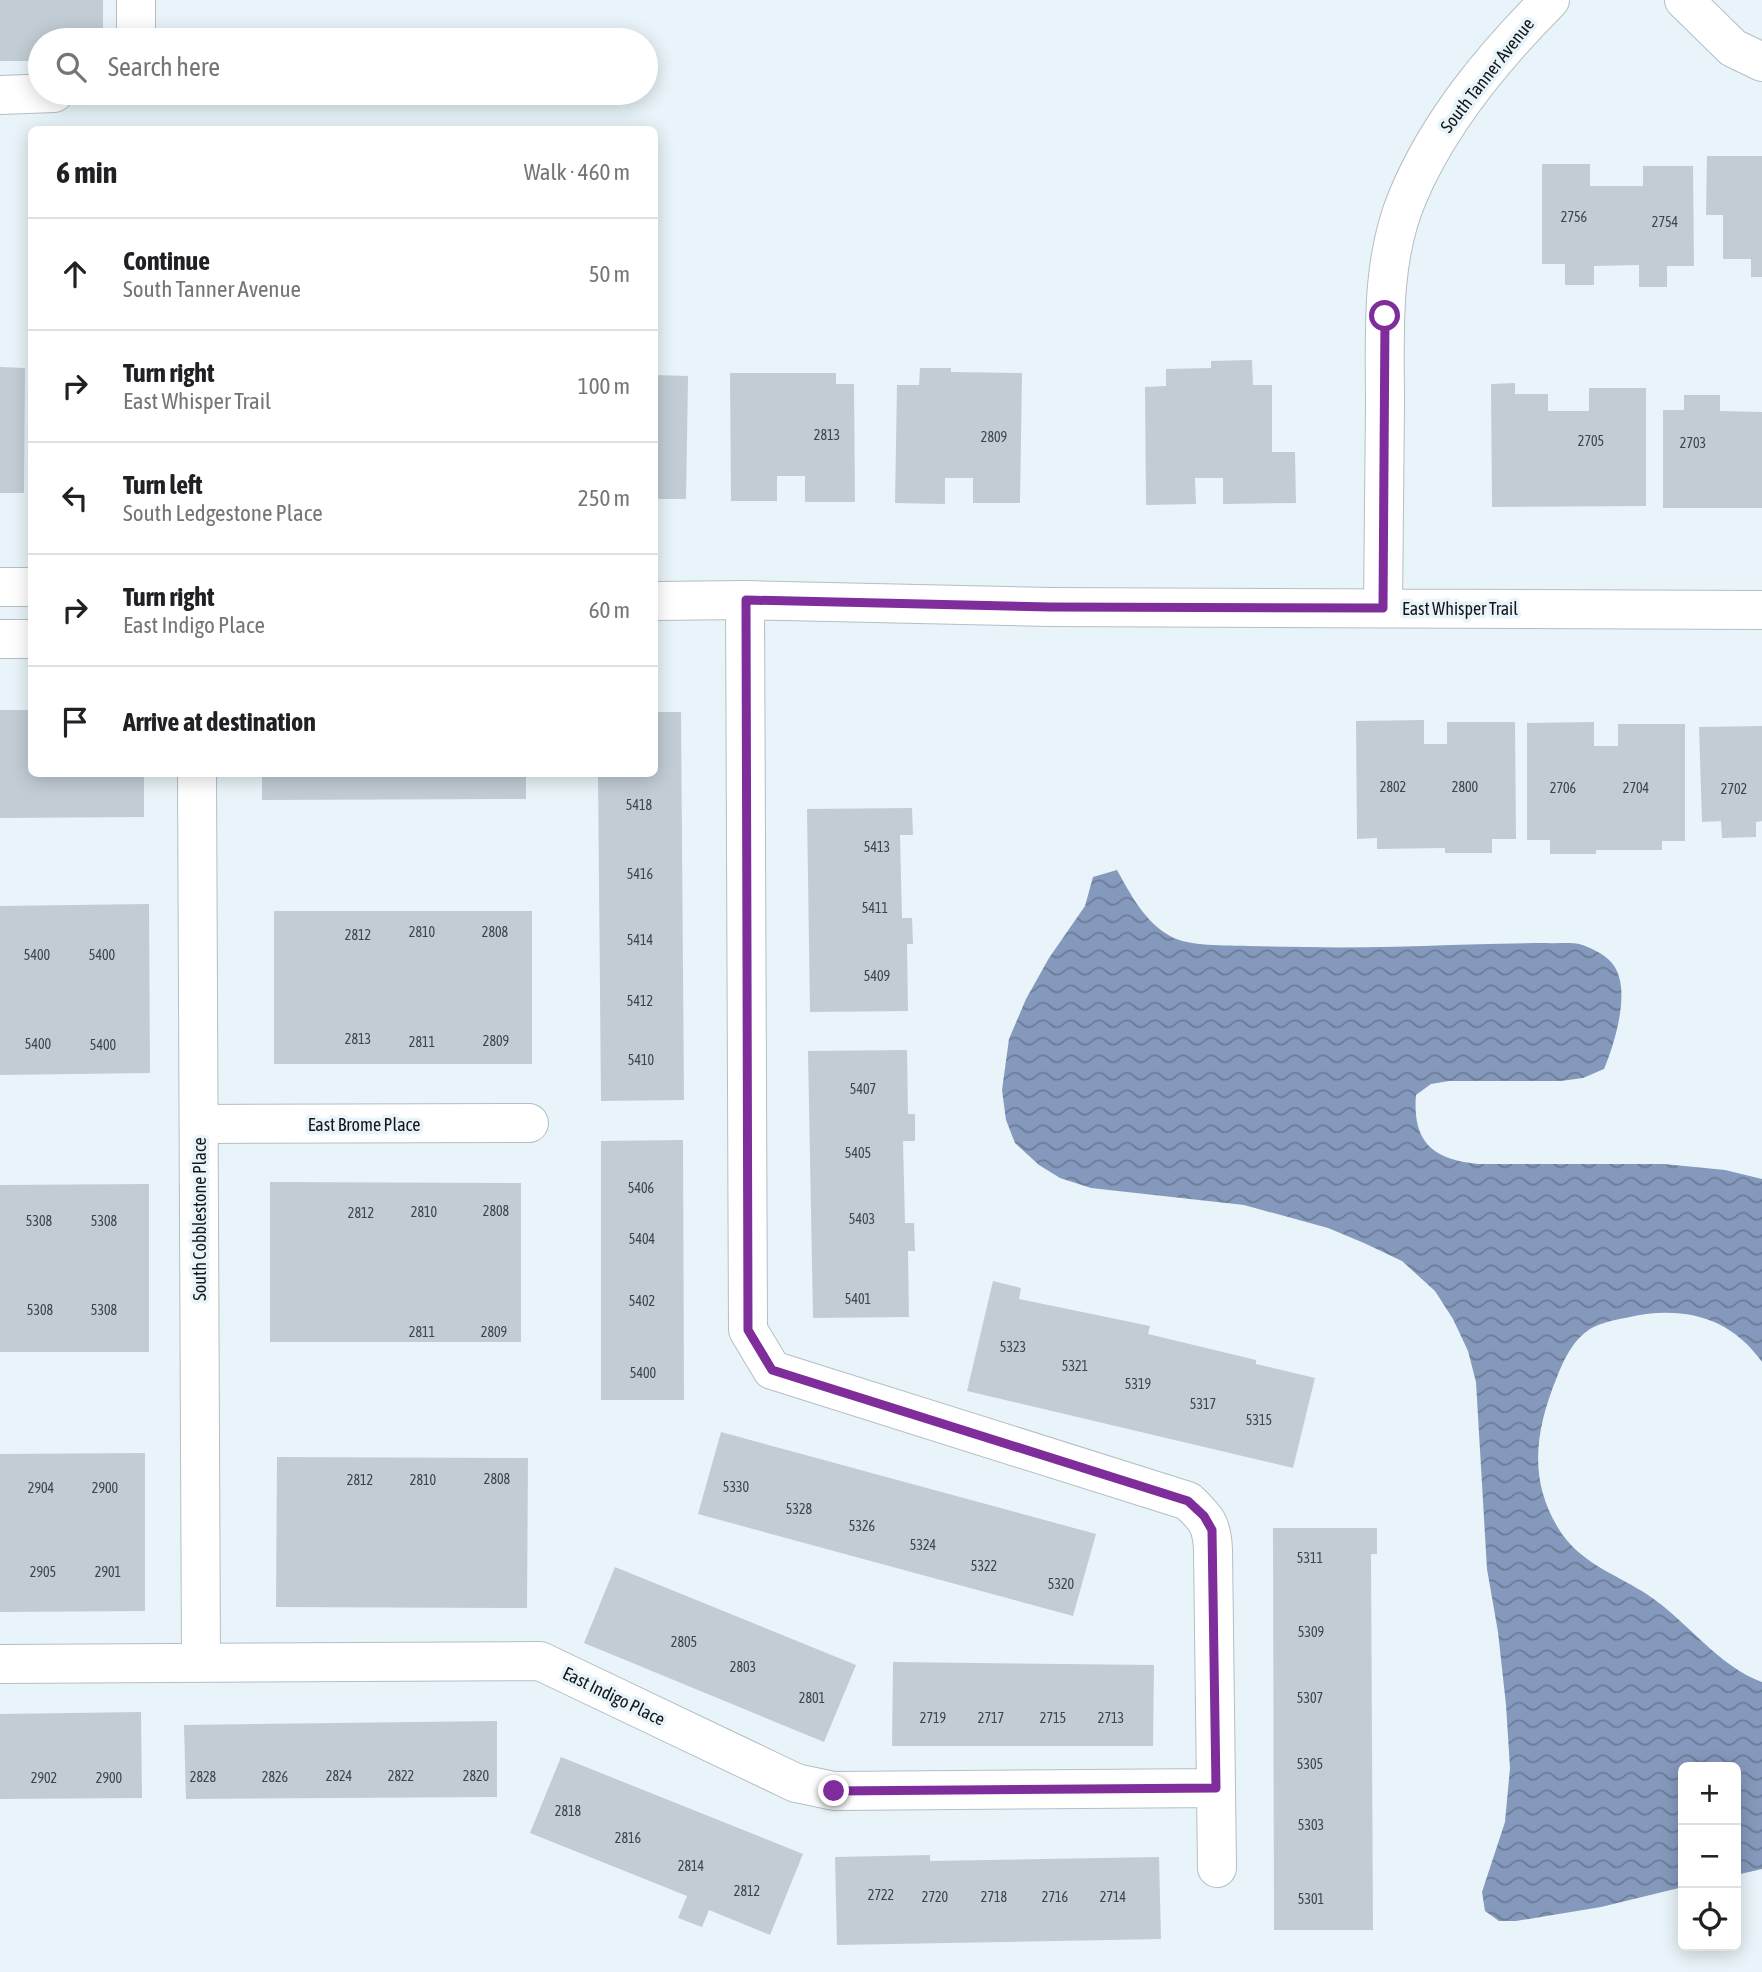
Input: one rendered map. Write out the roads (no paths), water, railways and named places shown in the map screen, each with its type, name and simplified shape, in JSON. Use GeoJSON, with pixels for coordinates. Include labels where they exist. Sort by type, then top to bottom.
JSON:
{"type":"FeatureCollection","features":[{"type":"Feature","properties":{"kind":"street"},"geometry":{"type":"LineString","coordinates":[[136,0],[136,28]]}},
{"type":"Feature","properties":{"kind":"street","name":"South Tanner Avenue"},"geometry":{"type":"LineString","coordinates":[[1383,608],[1385,316],[1391,256],[1407,197],[1438,137],[1466,96],[1515,35],[1550,0]]}},
{"type":"Feature","properties":{"kind":"street"},"geometry":{"type":"LineString","coordinates":[[1684,0],[1733,48],[1762,62]]}},
{"type":"Feature","properties":{"kind":"street"},"geometry":{"type":"LineString","coordinates":[[0,94],[28,93]]}},
{"type":"Feature","properties":{"kind":"street"},"geometry":{"type":"LineString","coordinates":[[0,587],[28,587]]}},
{"type":"Feature","properties":{"kind":"street"},"geometry":{"type":"LineString","coordinates":[[746,600],[748,1330],[772,1370],[1188,1501],[1204,1516],[1212,1530],[1213,1550],[1217,1868]]}},
{"type":"Feature","properties":{"kind":"street","name":"East Whisper Trail"},"geometry":{"type":"LineString","coordinates":[[658,601],[746,600],[1050,607],[1762,610]]}},
{"type":"Feature","properties":{"kind":"street"},"geometry":{"type":"LineString","coordinates":[[0,639],[28,639]]}},
{"type":"Feature","properties":{"kind":"street","name":"South Cobblestone Place"},"geometry":{"type":"LineString","coordinates":[[197,777],[201,1664]]}},
{"type":"Feature","properties":{"kind":"street","name":"East Brome Place"},"geometry":{"type":"LineString","coordinates":[[198,1124],[528,1123]]}},
{"type":"Feature","properties":{"kind":"street","name":"East Indigo Place"},"geometry":{"type":"LineString","coordinates":[[0,1664],[540,1661],[796,1783],[834,1791],[1216,1788]]}},
{"type":"Feature","properties":{"kind":"water"},"geometry":{"type":"Polygon","coordinates":[[[1117,870],[1139,907],[1153,923],[1178,940],[1197,944],[1375,947],[1567,943],[1592,949],[1611,962],[1621,985],[1617,1030],[1604,1069],[1583,1078],[1561,1081],[1449,1081],[1431,1084],[1416,1095],[1416,1112],[1422,1137],[1438,1153],[1478,1164],[1664,1164],[1725,1170],[1762,1179],[1762,1362],[1734,1333],[1701,1317],[1645,1314],[1598,1325],[1579,1339],[1563,1363],[1549,1397],[1538,1456],[1543,1495],[1551,1515],[1571,1545],[1591,1562],[1662,1605],[1731,1666],[1762,1682],[1762,1869],[1741,1874],[1741,1762],[1678,1762],[1678,1888],[1601,1907],[1516,1921],[1499,1921],[1485,1911],[1482,1892],[1505,1822],[1510,1768],[1498,1632],[1487,1569],[1476,1382],[1468,1351],[1453,1319],[1435,1291],[1402,1261],[1364,1243],[1328,1228],[1244,1205],[1091,1188],[1060,1178],[1039,1165],[1015,1143],[1006,1120],[1002,1090],[1009,1039],[1026,999],[1049,958],[1085,906],[1093,877],[1117,870]]]}}]}
